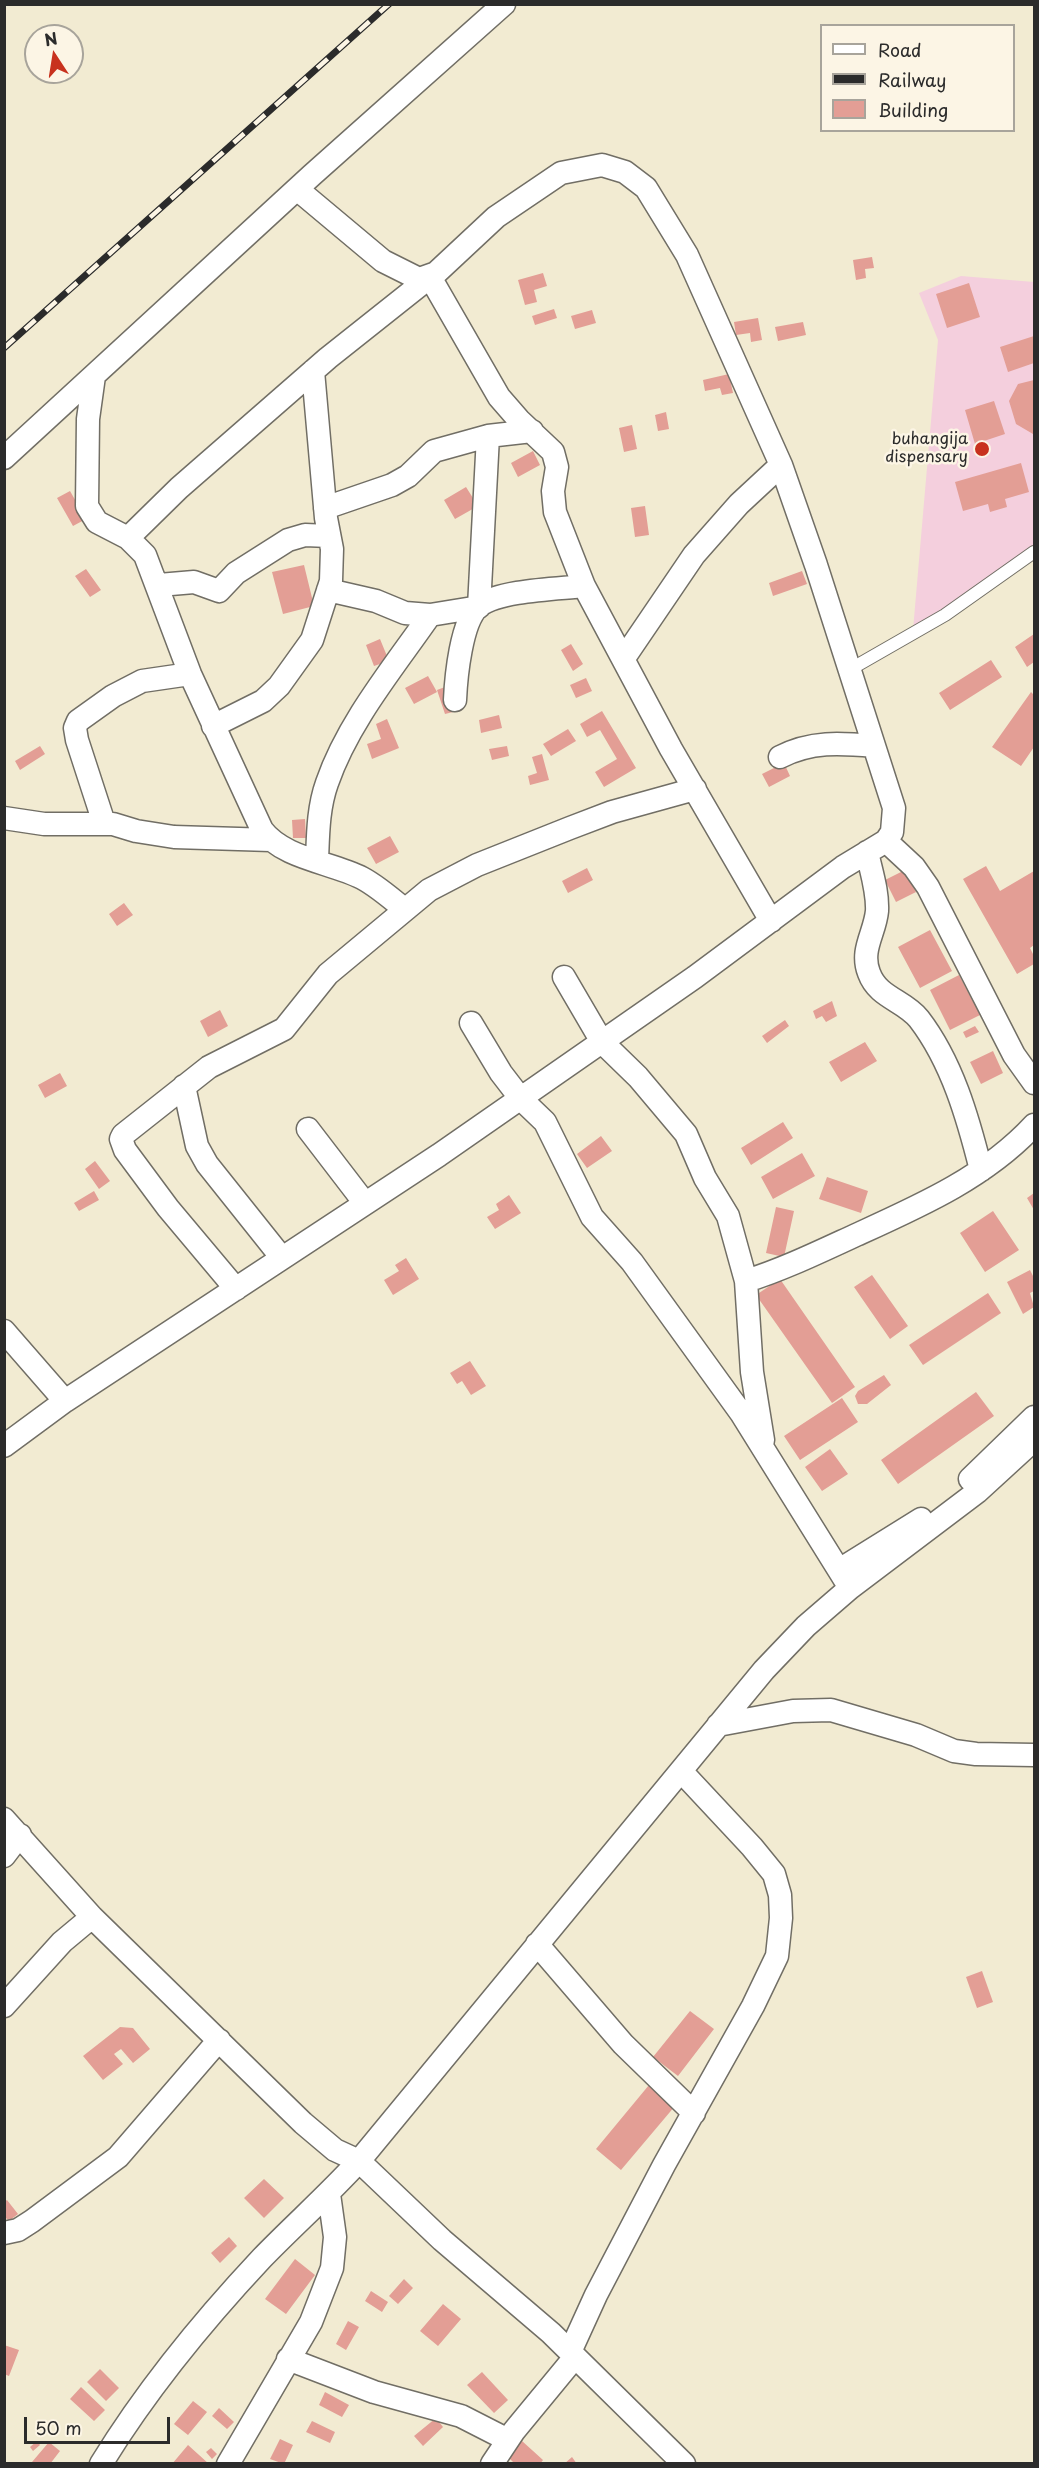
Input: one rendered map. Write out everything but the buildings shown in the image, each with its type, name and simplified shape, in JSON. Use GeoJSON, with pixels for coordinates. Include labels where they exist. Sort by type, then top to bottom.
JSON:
{"type":"FeatureCollection","features":[{"type":"Feature","properties":{"kind":"street"},"geometry":{"type":"LineString","coordinates":[[4,458],[297,189],[504,4]]}},
{"type":"Feature","properties":{"kind":"street"},"geometry":{"type":"LineString","coordinates":[[4,1446],[65,1401],[520,1099],[867,852],[886,841],[892,832],[894,808],[781,465],[687,255],[656,200],[639,180],[625,172],[602,165],[573,169],[553,177],[496,217],[430,277],[314,371],[179,488],[147,522],[135,544]]}},
{"type":"Feature","properties":{"kind":"street"},"geometry":{"type":"LineString","coordinates":[[297,189],[383,261],[412,278],[430,277]]}},
{"type":"Feature","properties":{"kind":"street"},"geometry":{"type":"LineString","coordinates":[[430,277],[499,397],[549,445],[556,460],[553,500],[555,512],[584,586],[695,789],[771,921]]}},
{"type":"Feature","properties":{"kind":"street"},"geometry":{"type":"LineString","coordinates":[[213,726],[263,700],[279,686],[312,640],[328,590],[332,569],[314,371]]}},
{"type":"Feature","properties":{"kind":"street"},"geometry":{"type":"LineString","coordinates":[[94,376],[88,419],[87,506],[97,522],[135,544],[159,585],[190,674],[250,809],[262,830],[271,840]]}},
{"type":"Feature","properties":{"kind":"street"},"geometry":{"type":"LineString","coordinates":[[325,508],[392,485],[408,476],[434,451],[488,436],[532,431]]}},
{"type":"Feature","properties":{"kind":"street"},"geometry":{"type":"LineString","coordinates":[[455,700],[460,652],[473,615],[479,607],[488,436]]}},
{"type":"Feature","properties":{"kind":"street"},"geometry":{"type":"LineString","coordinates":[[624,658],[694,555],[739,504],[781,465]]}},
{"type":"Feature","properties":{"kind":"street"},"geometry":{"type":"LineString","coordinates":[[159,585],[194,582],[219,591],[236,573],[288,540],[305,535],[329,536]]}},
{"type":"Feature","properties":{"kind":"street"},"geometry":{"type":"LineString","coordinates":[[328,590],[376,601],[405,613],[430,615],[479,607],[513,595],[584,586]]}},
{"type":"Feature","properties":{"kind":"street"},"geometry":{"type":"LineString","coordinates":[[317,861],[321,806],[336,764],[350,735],[430,615]]}},
{"type":"Feature","properties":{"kind":"street"},"geometry":{"type":"LineString","coordinates":[[104,823],[77,740],[75,731],[77,723],[106,701],[142,681],[190,674]]}},
{"type":"Feature","properties":{"kind":"street"},"geometry":{"type":"LineString","coordinates":[[780,757],[800,748],[824,743],[874,746]]}},
{"type":"Feature","properties":{"kind":"street"},"geometry":{"type":"LineString","coordinates":[[236,1289],[168,1208],[125,1149],[121,1139],[131,1126],[209,1067],[284,1029],[328,974],[404,909],[444,881],[505,853],[612,812],[695,789]]}},
{"type":"Feature","properties":{"kind":"street"},"geometry":{"type":"LineString","coordinates":[[4,818],[44,824],[104,823],[174,837],[271,840],[363,879],[404,909]]}},
{"type":"Feature","properties":{"kind":"street"},"geometry":{"type":"LineString","coordinates":[[886,841],[914,867],[928,886],[1014,1055],[1035,1083]]}},
{"type":"Feature","properties":{"kind":"street"},"geometry":{"type":"LineString","coordinates":[[867,852],[877,910],[866,948],[869,973],[876,986],[915,1014],[926,1030],[955,1086],[969,1123],[981,1170]]}},
{"type":"Feature","properties":{"kind":"street"},"geometry":{"type":"LineString","coordinates":[[564,977],[602,1042],[638,1077],[690,1140],[705,1178],[721,1201],[734,1228],[746,1281],[752,1372],[764,1450]]}},
{"type":"Feature","properties":{"kind":"street"},"geometry":{"type":"LineString","coordinates":[[471,1023],[501,1073],[520,1099],[545,1122],[559,1145],[592,1217],[632,1262],[661,1306],[717,1379],[844,1579]]}},
{"type":"Feature","properties":{"kind":"street"},"geometry":{"type":"LineString","coordinates":[[184,1086],[197,1146],[207,1164],[282,1258]]}},
{"type":"Feature","properties":{"kind":"street"},"geometry":{"type":"LineString","coordinates":[[746,1281],[820,1253],[919,1207],[1008,1151],[1035,1125]]}},
{"type":"Feature","properties":{"kind":"street"},"geometry":{"type":"LineString","coordinates":[[308,1129],[364,1202]]}},
{"type":"Feature","properties":{"kind":"street"},"geometry":{"type":"LineString","coordinates":[[4,1331],[65,1401]]}},
{"type":"Feature","properties":{"kind":"street"},"geometry":{"type":"LineString","coordinates":[[101,2463],[133,2412],[199,2328],[263,2257],[329,2194],[359,2161],[718,1725],[764,1670],[806,1626],[844,1579],[938,1508],[1035,1417]]}},
{"type":"Feature","properties":{"kind":"street"},"geometry":{"type":"LineString","coordinates":[[844,1579],[977,1492],[1035,1440]]}},
{"type":"Feature","properties":{"kind":"street"},"geometry":{"type":"LineString","coordinates":[[718,1725],[793,1711],[831,1710],[916,1735],[954,1751],[976,1754],[1035,1755]]}},
{"type":"Feature","properties":{"kind":"street"},"geometry":{"type":"LineString","coordinates":[[492,2463],[572,2355],[596,2295],[753,2006],[777,1956],[781,1918],[777,1881],[769,1866],[681,1771]]}},
{"type":"Feature","properties":{"kind":"street"},"geometry":{"type":"LineString","coordinates":[[4,1856],[12,1827]]}},
{"type":"Feature","properties":{"kind":"street"},"geometry":{"type":"LineString","coordinates":[[12,1827],[92,1917],[303,2123],[335,2150],[359,2161],[442,2240],[572,2355],[684,2463]]}},
{"type":"Feature","properties":{"kind":"street"},"geometry":{"type":"LineString","coordinates":[[4,2006],[62,1942],[92,1917]]}},
{"type":"Feature","properties":{"kind":"street"},"geometry":{"type":"LineString","coordinates":[[537,1944],[623,2044],[694,2113]]}},
{"type":"Feature","properties":{"kind":"street"},"geometry":{"type":"LineString","coordinates":[[4,2233],[18,2230],[118,2157],[219,2040]]}},
{"type":"Feature","properties":{"kind":"street"},"geometry":{"type":"LineString","coordinates":[[228,2463],[311,2322],[332,2268],[334,2237],[329,2194]]}},
{"type":"Feature","properties":{"kind":"street"},"geometry":{"type":"LineString","coordinates":[[288,2359],[374,2392],[461,2416],[508,2440]]}},
{"type":"Feature","properties":{"kind":"lane"},"geometry":{"type":"LineString","coordinates":[[849,670],[945,615],[1035,552]]}},
{"type":"Feature","properties":{"kind":"shaded area","name":"buhangija dispensary"},"geometry":{"type":"Polygon","coordinates":[[[961,276],[1034,282],[1034,557],[913,630],[938,340],[919,293],[961,276]]]}},
{"type":"Feature","properties":{"kind":"railway"},"geometry":{"type":"LineString","coordinates":[[4,348],[389,4]]}},
{"type":"Feature","properties":{"kind":"place","name":"buhangija dispensary"},"geometry":{"type":"Point","coordinates":[982,449]}}]}
